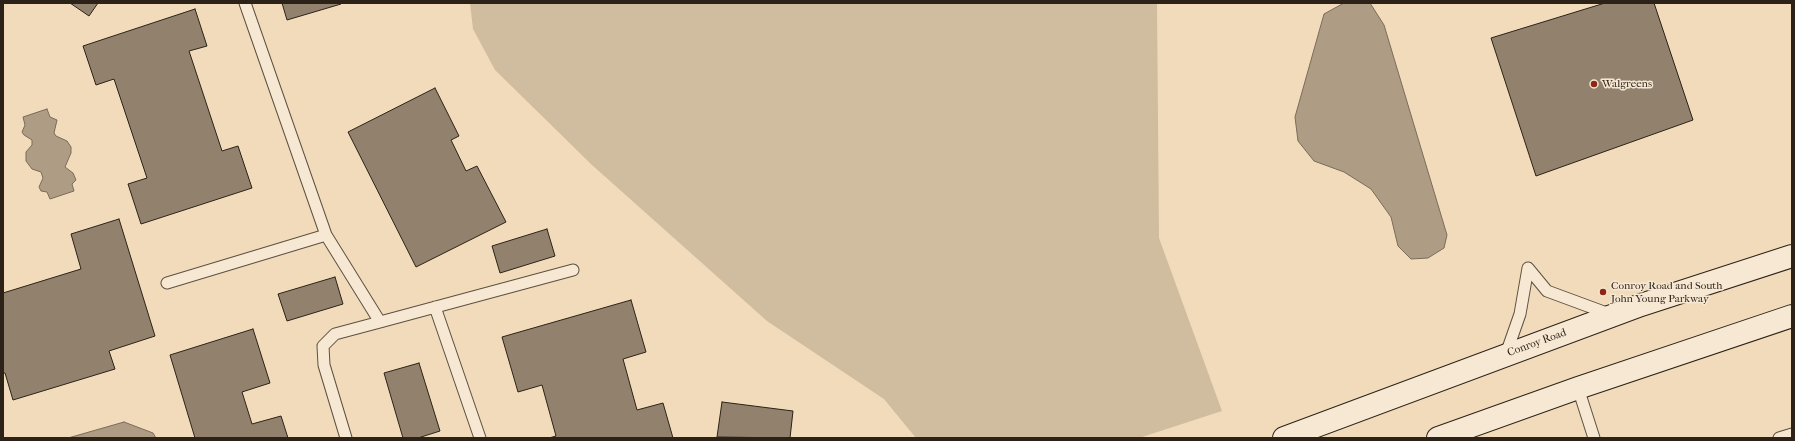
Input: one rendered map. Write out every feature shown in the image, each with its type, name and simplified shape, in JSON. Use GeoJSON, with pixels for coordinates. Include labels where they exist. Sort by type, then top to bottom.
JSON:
{"type":"FeatureCollection","features":[{"type":"Feature","properties":{"kind":"main road","name":"Conroy Road"},"geometry":{"type":"LineString","coordinates":[[1284,438],[1612,315],[1792,256]]}},
{"type":"Feature","properties":{"kind":"main road"},"geometry":{"type":"LineString","coordinates":[[1438,438],[1578,388],[1792,316]]}},
{"type":"Feature","properties":{"kind":"lane"},"geometry":{"type":"LineString","coordinates":[[245,3],[326,235],[380,322]]}},
{"type":"Feature","properties":{"kind":"lane"},"geometry":{"type":"LineString","coordinates":[[167,283],[326,235]]}},
{"type":"Feature","properties":{"kind":"lane"},"geometry":{"type":"LineString","coordinates":[[1506,354],[1520,314],[1528,268],[1547,291],[1612,315]]}},
{"type":"Feature","properties":{"kind":"lane"},"geometry":{"type":"LineString","coordinates":[[346,438],[324,365],[323,346],[335,334],[573,270]]}},
{"type":"Feature","properties":{"kind":"lane"},"geometry":{"type":"LineString","coordinates":[[435,307],[480,438]]}},
{"type":"Feature","properties":{"kind":"lane"},"geometry":{"type":"LineString","coordinates":[[1578,388],[1594,438]]}},
{"type":"Feature","properties":{"kind":"lane"},"geometry":{"type":"LineString","coordinates":[[1779,438],[1792,434]]}},
{"type":"Feature","properties":{"kind":"shaded area"},"geometry":{"type":"Polygon","coordinates":[[[470,3],[1157,3],[1159,238],[1222,411],[1139,438],[916,438],[884,399],[767,321],[592,165],[495,70],[473,29],[470,3]]]}},
{"type":"Feature","properties":{"kind":"shaded area"},"geometry":{"type":"Polygon","coordinates":[[[1344,3],[1370,3],[1384,25],[1447,235],[1444,248],[1428,258],[1411,259],[1398,246],[1391,217],[1371,189],[1344,172],[1314,161],[1298,141],[1295,117],[1324,14],[1344,3]]]}},
{"type":"Feature","properties":{"kind":"shaded area"},"geometry":{"type":"Polygon","coordinates":[[[47,109],[50,117],[57,120],[54,133],[56,136],[67,141],[71,147],[71,153],[65,167],[73,173],[76,180],[72,184],[74,191],[50,199],[47,192],[41,191],[39,187],[43,178],[41,172],[32,169],[26,161],[26,152],[32,145],[32,140],[22,132],[25,125],[23,117],[47,109]]]}},
{"type":"Feature","properties":{"kind":"shaded area"},"geometry":{"type":"Polygon","coordinates":[[[124,422],[153,433],[156,438],[68,438],[124,422]]]}},
{"type":"Feature","properties":{"kind":"building"},"geometry":{"type":"Polygon","coordinates":[[[70,3],[98,3],[89,16],[70,3]]]}},
{"type":"Feature","properties":{"kind":"building"},"geometry":{"type":"Polygon","coordinates":[[[282,3],[341,3],[341,4],[287,20],[282,3]]]}},
{"type":"Feature","properties":{"kind":"building"},"geometry":{"type":"Polygon","coordinates":[[[1605,3],[1654,3],[1693,120],[1536,176],[1491,38],[1605,3]]]}},
{"type":"Feature","properties":{"kind":"building"},"geometry":{"type":"Polygon","coordinates":[[[195,9],[207,46],[189,51],[222,151],[238,146],[252,188],[141,224],[128,184],[147,178],[114,79],[96,85],[83,46],[195,9]]]}},
{"type":"Feature","properties":{"kind":"building"},"geometry":{"type":"Polygon","coordinates":[[[435,88],[459,136],[451,140],[466,171],[477,166],[506,222],[416,267],[348,132],[435,88]]]}},
{"type":"Feature","properties":{"kind":"building"},"geometry":{"type":"Polygon","coordinates":[[[119,219],[155,336],[109,351],[115,369],[13,400],[5,373],[3,373],[3,293],[81,269],[71,234],[119,219]]]}},
{"type":"Feature","properties":{"kind":"building"},"geometry":{"type":"Polygon","coordinates":[[[547,229],[555,256],[500,273],[492,246],[547,229]]]}},
{"type":"Feature","properties":{"kind":"building"},"geometry":{"type":"Polygon","coordinates":[[[335,277],[343,304],[287,321],[278,294],[335,277]]]}},
{"type":"Feature","properties":{"kind":"building"},"geometry":{"type":"Polygon","coordinates":[[[631,300],[646,352],[623,359],[637,410],[663,403],[673,438],[549,438],[556,436],[542,385],[518,392],[502,337],[631,300]]]}},
{"type":"Feature","properties":{"kind":"building"},"geometry":{"type":"Polygon","coordinates":[[[253,329],[270,383],[242,392],[252,424],[281,416],[288,438],[195,438],[170,355],[253,329]]]}},
{"type":"Feature","properties":{"kind":"building"},"geometry":{"type":"Polygon","coordinates":[[[419,363],[440,431],[418,438],[403,438],[384,373],[419,363]]]}},
{"type":"Feature","properties":{"kind":"building"},"geometry":{"type":"Polygon","coordinates":[[[722,402],[793,411],[790,438],[717,437],[722,402]]]}},
{"type":"Feature","properties":{"kind":"place","name":"Walgreens"},"geometry":{"type":"Point","coordinates":[1594,84]}},
{"type":"Feature","properties":{"kind":"place","name":"Conroy Road and South John Young Parkway"},"geometry":{"type":"Point","coordinates":[1603,292]}}]}
